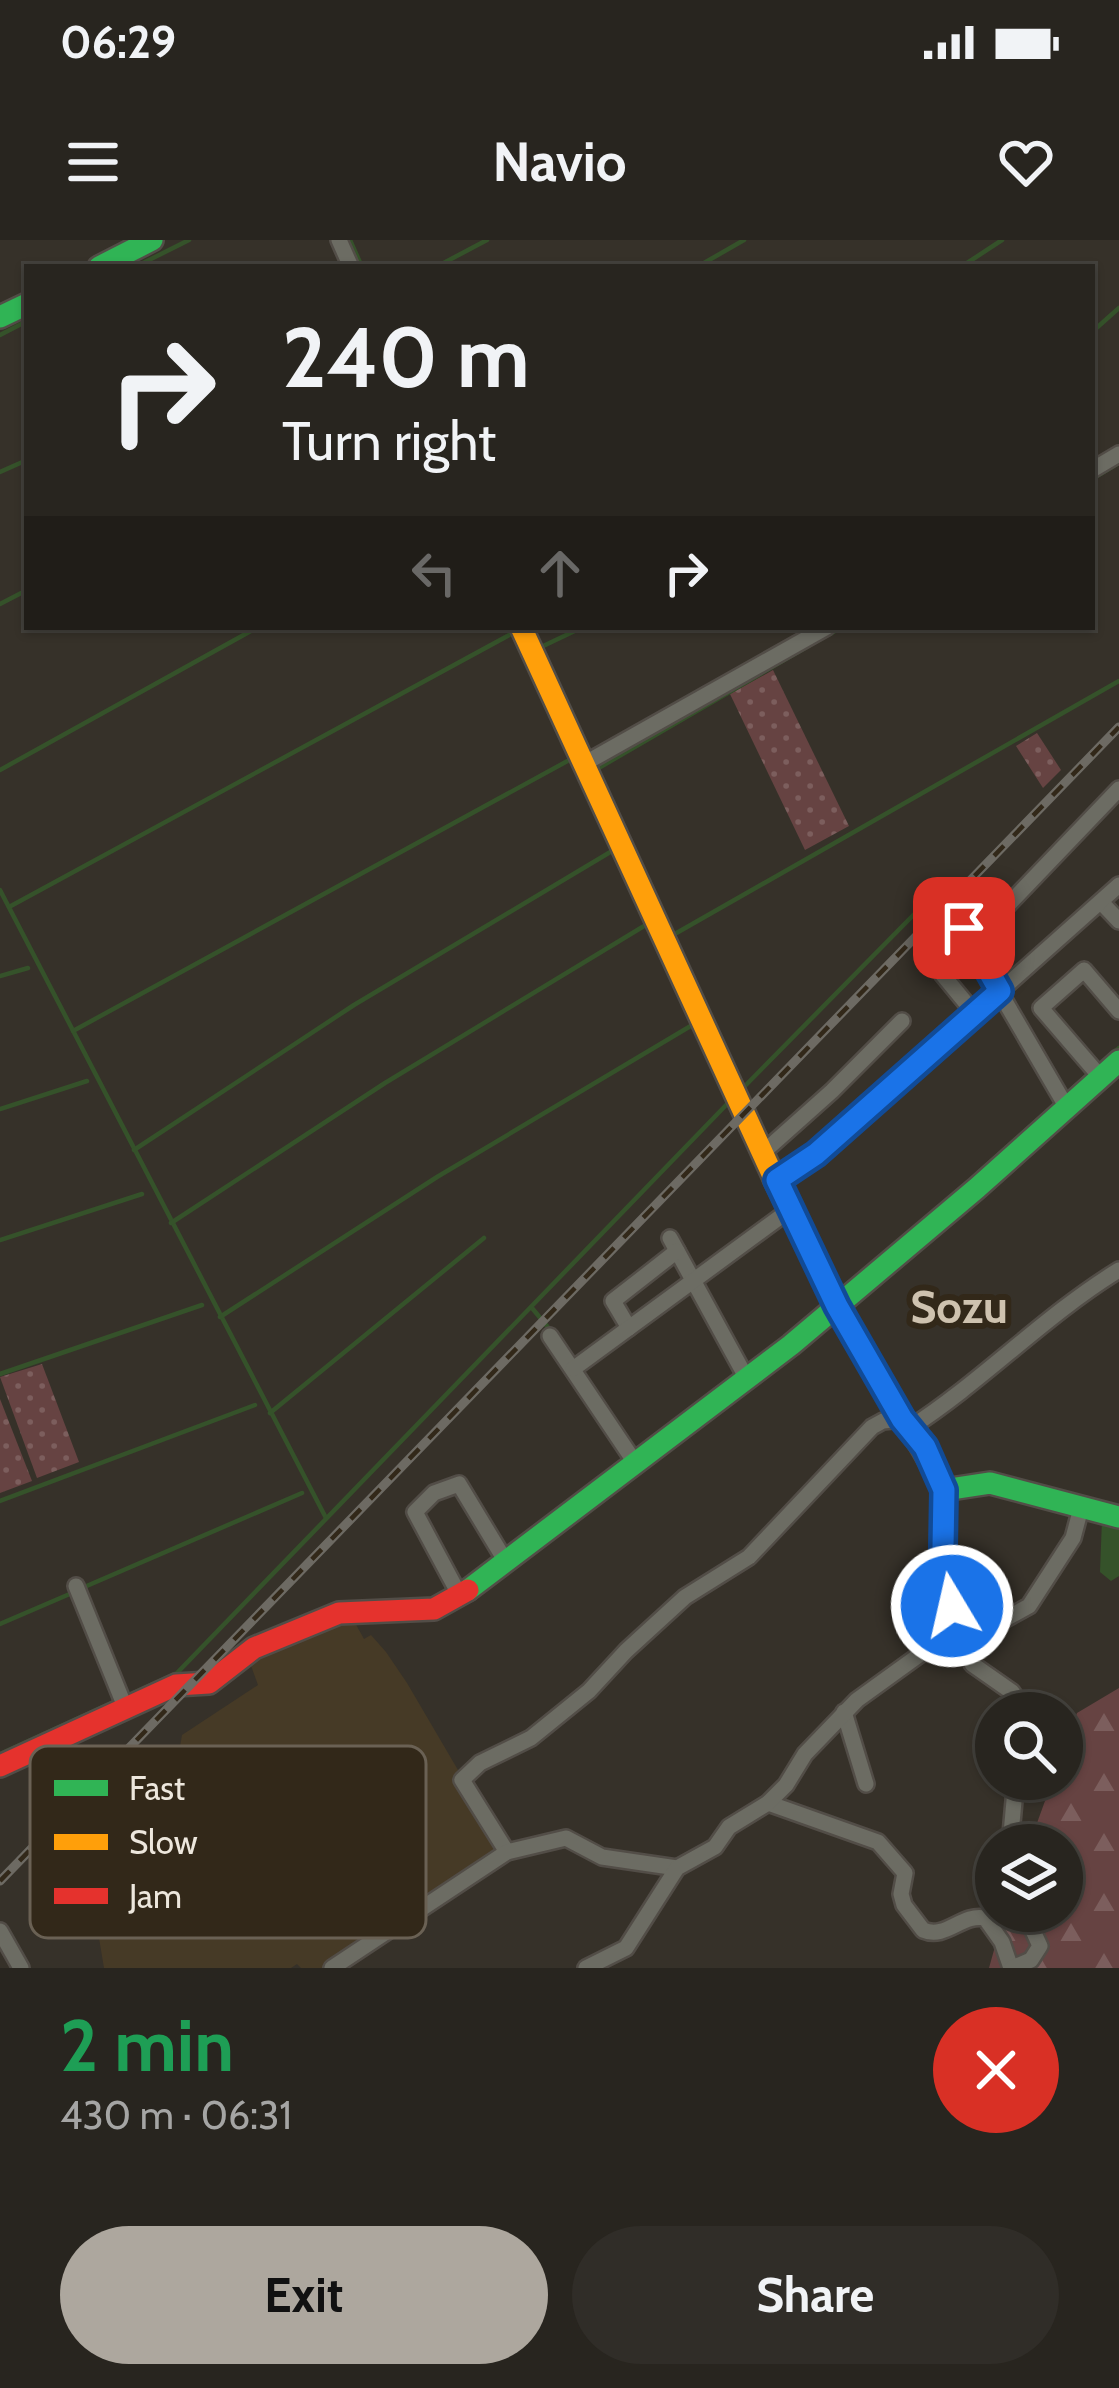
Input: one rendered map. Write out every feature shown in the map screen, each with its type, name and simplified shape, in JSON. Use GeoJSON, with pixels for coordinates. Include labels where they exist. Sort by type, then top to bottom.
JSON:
{"type":"FeatureCollection","features":[{"type":"Feature","properties":{"kind":"street"},"geometry":{"type":"LineString","coordinates":[[105,264],[152,240]]}},
{"type":"Feature","properties":{"kind":"street"},"geometry":{"type":"LineString","coordinates":[[523,630],[589,761],[837,1306],[906,1424],[925,1447],[944,1490],[943,1548],[972,1664],[1012,1692]]}},
{"type":"Feature","properties":{"kind":"street"},"geometry":{"type":"LineString","coordinates":[[589,761],[822,630]]}},
{"type":"Feature","properties":{"kind":"street"},"geometry":{"type":"LineString","coordinates":[[976,1014],[942,974],[971,937],[1119,790]]}},
{"type":"Feature","properties":{"kind":"street"},"geometry":{"type":"LineString","coordinates":[[782,1178],[1003,988],[1108,909],[1119,886]]}},
{"type":"Feature","properties":{"kind":"street"},"geometry":{"type":"LineString","coordinates":[[971,937],[1063,1101]]}},
{"type":"Feature","properties":{"kind":"street"},"geometry":{"type":"LineString","coordinates":[[1096,1072],[1041,1008],[1084,970],[1119,1011]]}},
{"type":"Feature","properties":{"kind":"street"},"geometry":{"type":"LineString","coordinates":[[767,1148],[902,1021]]}},
{"type":"Feature","properties":{"kind":"street"},"geometry":{"type":"LineString","coordinates":[[38,1746],[123,1702],[176,1685],[209,1683],[254,1648],[339,1613],[434,1609],[460,1596],[837,1306],[1096,1072],[1119,1061]]}},
{"type":"Feature","properties":{"kind":"street"},"geometry":{"type":"LineString","coordinates":[[573,1370],[791,1209]]}},
{"type":"Feature","properties":{"kind":"street"},"geometry":{"type":"LineString","coordinates":[[629,1328],[613,1301],[673,1244],[747,1379]]}},
{"type":"Feature","properties":{"kind":"street"},"geometry":{"type":"LineString","coordinates":[[507,1852],[462,1780],[480,1763],[531,1738],[589,1691],[685,1597],[749,1557],[872,1427],[883,1421],[906,1424],[964,1393],[1065,1303],[1119,1270]]}},
{"type":"Feature","properties":{"kind":"street"},"geometry":{"type":"LineString","coordinates":[[550,1336],[636,1464]]}},
{"type":"Feature","properties":{"kind":"street"},"geometry":{"type":"LineString","coordinates":[[944,1490],[990,1483],[1119,1517]]}},
{"type":"Feature","properties":{"kind":"street"},"geometry":{"type":"LineString","coordinates":[[460,1596],[416,1513],[434,1493],[460,1484],[506,1562]]}},
{"type":"Feature","properties":{"kind":"street"},"geometry":{"type":"LineString","coordinates":[[586,1968],[626,1948],[677,1868],[715,1847],[729,1827],[768,1803],[844,1712],[922,1652],[980,1633],[1029,1606],[1073,1538],[1082,1508]]}},
{"type":"Feature","properties":{"kind":"street"},"geometry":{"type":"LineString","coordinates":[[77,1589],[123,1702]]}},
{"type":"Feature","properties":{"kind":"street"},"geometry":{"type":"LineString","coordinates":[[844,1712],[866,1784]]}},
{"type":"Feature","properties":{"kind":"street"},"geometry":{"type":"LineString","coordinates":[[0,1766],[30,1750]]}},
{"type":"Feature","properties":{"kind":"street"},"geometry":{"type":"LineString","coordinates":[[768,1803],[878,1842],[905,1873],[904,1904],[923,1930],[940,1933],[976,1916],[985,1918],[1012,1968],[1038,1955],[1040,1946],[1034,1932]]}},
{"type":"Feature","properties":{"kind":"street"},"geometry":{"type":"LineString","coordinates":[[426,1906],[507,1852],[566,1838],[602,1857],[677,1868]]}},
{"type":"Feature","properties":{"kind":"street"},"geometry":{"type":"LineString","coordinates":[[0,1931],[21,1968]]}},
{"type":"Feature","properties":{"kind":"street"},"geometry":{"type":"LineString","coordinates":[[332,1968],[377,1938]]}},
{"type":"Feature","properties":{"kind":"shaded area"},"geometry":{"type":"Polygon","coordinates":[[[1102,1519],[1119,1524],[1119,1576],[1111,1581],[1100,1572],[1102,1519]]]}},
{"type":"Feature","properties":{"kind":"shaded area"},"geometry":{"type":"Polygon","coordinates":[[[354,1621],[364,1639],[371,1635],[386,1652],[500,1847],[484,1863],[426,1901],[426,1746],[180,1746],[182,1735],[258,1685],[250,1663],[293,1638],[354,1621]]]}},
{"type":"Feature","properties":{"kind":"shaded area"},"geometry":{"type":"Polygon","coordinates":[[[99,1938],[370,1938],[324,1968],[297,1964],[291,1968],[104,1968],[99,1938]]]}},
{"type":"Feature","properties":{"kind":"green space"},"geometry":{"type":"Polygon","coordinates":[[[773,670],[849,826],[805,850],[730,694],[773,670]]]}},
{"type":"Feature","properties":{"kind":"green space"},"geometry":{"type":"Polygon","coordinates":[[[1037,733],[1061,770],[1043,788],[1016,746],[1037,733]]]}},
{"type":"Feature","properties":{"kind":"green space"},"geometry":{"type":"Polygon","coordinates":[[[42,1364],[79,1462],[37,1478],[0,1377],[42,1364]]]}},
{"type":"Feature","properties":{"kind":"green space"},"geometry":{"type":"Polygon","coordinates":[[[0,1399],[32,1481],[0,1493],[0,1399]]]}},
{"type":"Feature","properties":{"kind":"green space"},"geometry":{"type":"Polygon","coordinates":[[[1119,1688],[1119,1968],[989,1968],[999,1932],[1083,1932],[1083,1824],[1037,1824],[1045,1800],[1083,1800],[1083,1709],[1119,1688]]]}},
{"type":"Feature","properties":{"kind":"waterway"},"geometry":{"type":"LineString","coordinates":[[141,264],[189,240]]}},
{"type":"Feature","properties":{"kind":"waterway"},"geometry":{"type":"LineString","coordinates":[[350,240],[361,264]]}},
{"type":"Feature","properties":{"kind":"waterway"},"geometry":{"type":"LineString","coordinates":[[442,264],[487,240]]}},
{"type":"Feature","properties":{"kind":"waterway"},"geometry":{"type":"LineString","coordinates":[[702,264],[744,240]]}},
{"type":"Feature","properties":{"kind":"waterway"},"geometry":{"type":"LineString","coordinates":[[966,264],[1002,240]]}},
{"type":"Feature","properties":{"kind":"waterway"},"geometry":{"type":"LineString","coordinates":[[1095,329],[1119,308]]}},
{"type":"Feature","properties":{"kind":"waterway"},"geometry":{"type":"LineString","coordinates":[[0,335],[24,323]]}},
{"type":"Feature","properties":{"kind":"waterway"},"geometry":{"type":"LineString","coordinates":[[0,472],[24,461]]}},
{"type":"Feature","properties":{"kind":"waterway"},"geometry":{"type":"LineString","coordinates":[[1095,477],[1119,463]]}},
{"type":"Feature","properties":{"kind":"waterway"},"geometry":{"type":"LineString","coordinates":[[0,604],[24,592]]}},
{"type":"Feature","properties":{"kind":"waterway"},"geometry":{"type":"LineString","coordinates":[[0,770],[253,630]]}},
{"type":"Feature","properties":{"kind":"waterway"},"geometry":{"type":"LineString","coordinates":[[539,648],[577,630]]}},
{"type":"Feature","properties":{"kind":"waterway"},"geometry":{"type":"LineString","coordinates":[[830,634],[836,630]]}},
{"type":"Feature","properties":{"kind":"waterway"},"geometry":{"type":"LineString","coordinates":[[9,907],[513,633]]}},
{"type":"Feature","properties":{"kind":"waterway"},"geometry":{"type":"LineString","coordinates":[[597,769],[810,645]]}},
{"type":"Feature","properties":{"kind":"waterway"},"geometry":{"type":"LineString","coordinates":[[673,935],[1119,681]]}},
{"type":"Feature","properties":{"kind":"waterway"},"geometry":{"type":"LineString","coordinates":[[73,1031],[573,758]]}},
{"type":"Feature","properties":{"kind":"waterway"},"geometry":{"type":"LineString","coordinates":[[134,1150],[354,1005],[612,851]]}},
{"type":"Feature","properties":{"kind":"waterway"},"geometry":{"type":"LineString","coordinates":[[739,1092],[940,888],[949,897]]}},
{"type":"Feature","properties":{"kind":"waterway"},"geometry":{"type":"LineString","coordinates":[[0,890],[326,1518]]}},
{"type":"Feature","properties":{"kind":"waterway"},"geometry":{"type":"LineString","coordinates":[[953,902],[972,933]]}},
{"type":"Feature","properties":{"kind":"waterway"},"geometry":{"type":"LineString","coordinates":[[171,1223],[385,1083],[649,923]]}},
{"type":"Feature","properties":{"kind":"waterway"},"geometry":{"type":"LineString","coordinates":[[0,976],[28,968]]}},
{"type":"Feature","properties":{"kind":"waterway"},"geometry":{"type":"LineString","coordinates":[[220,1317],[437,1177],[694,1024]]}},
{"type":"Feature","properties":{"kind":"waterway"},"geometry":{"type":"LineString","coordinates":[[1109,1056],[1119,1048]]}},
{"type":"Feature","properties":{"kind":"waterway"},"geometry":{"type":"LineString","coordinates":[[979,1172],[1092,1071]]}},
{"type":"Feature","properties":{"kind":"waterway"},"geometry":{"type":"LineString","coordinates":[[0,1109],[87,1081]]}},
{"type":"Feature","properties":{"kind":"waterway"},"geometry":{"type":"LineString","coordinates":[[0,1754],[177,1673],[730,1101]]}},
{"type":"Feature","properties":{"kind":"waterway"},"geometry":{"type":"LineString","coordinates":[[0,1240],[142,1194]]}},
{"type":"Feature","properties":{"kind":"waterway"},"geometry":{"type":"LineString","coordinates":[[270,1413],[484,1238]]}},
{"type":"Feature","properties":{"kind":"waterway"},"geometry":{"type":"LineString","coordinates":[[0,1374],[202,1305]]}},
{"type":"Feature","properties":{"kind":"waterway"},"geometry":{"type":"LineString","coordinates":[[532,1308],[551,1331]]}},
{"type":"Feature","properties":{"kind":"waterway"},"geometry":{"type":"LineString","coordinates":[[0,1501],[255,1405]]}},
{"type":"Feature","properties":{"kind":"waterway"},"geometry":{"type":"LineString","coordinates":[[82,1588],[302,1493]]}},
{"type":"Feature","properties":{"kind":"waterway"},"geometry":{"type":"LineString","coordinates":[[0,1624],[72,1593]]}},
{"type":"Feature","properties":{"kind":"railway"},"geometry":{"type":"LineString","coordinates":[[131,1746],[1119,727]]}},
{"type":"Feature","properties":{"kind":"railway"},"geometry":{"type":"LineString","coordinates":[[0,1881],[30,1850]]}},
{"type":"Feature","properties":{"kind":"traffic: fast"},"geometry":{"type":"LineString","coordinates":[[105,264],[152,240]]}},
{"type":"Feature","properties":{"kind":"traffic: fast"},"geometry":{"type":"LineString","coordinates":[[0,317],[24,305]]}},
{"type":"Feature","properties":{"kind":"traffic: fast"},"geometry":{"type":"LineString","coordinates":[[468,1590],[791,1345],[1119,1061]]}},
{"type":"Feature","properties":{"kind":"traffic: fast"},"geometry":{"type":"LineString","coordinates":[[774,1178],[860,1346],[944,1490],[990,1483],[1119,1517]]}},
{"type":"Feature","properties":{"kind":"traffic: slow"},"geometry":{"type":"LineString","coordinates":[[522,630],[774,1178]]}},
{"type":"Feature","properties":{"kind":"traffic: jam"},"geometry":{"type":"LineString","coordinates":[[43,1746],[176,1685],[209,1683],[254,1648],[339,1613],[434,1609],[468,1590]]}},
{"type":"Feature","properties":{"kind":"traffic: jam"},"geometry":{"type":"LineString","coordinates":[[0,1766],[30,1752]]}},
{"type":"Feature","properties":{"kind":"district","name":"Sozu"},"geometry":{"type":"Point","coordinates":[959,1307]}},
{"type":"Feature","properties":{"kind":"route"},"geometry":{"type":"LineString","coordinates":[[952,1606],[943,1548],[944,1490],[925,1447],[902,1419],[837,1306],[777,1180],[816,1154],[1000,991],[964,928]]}}]}
